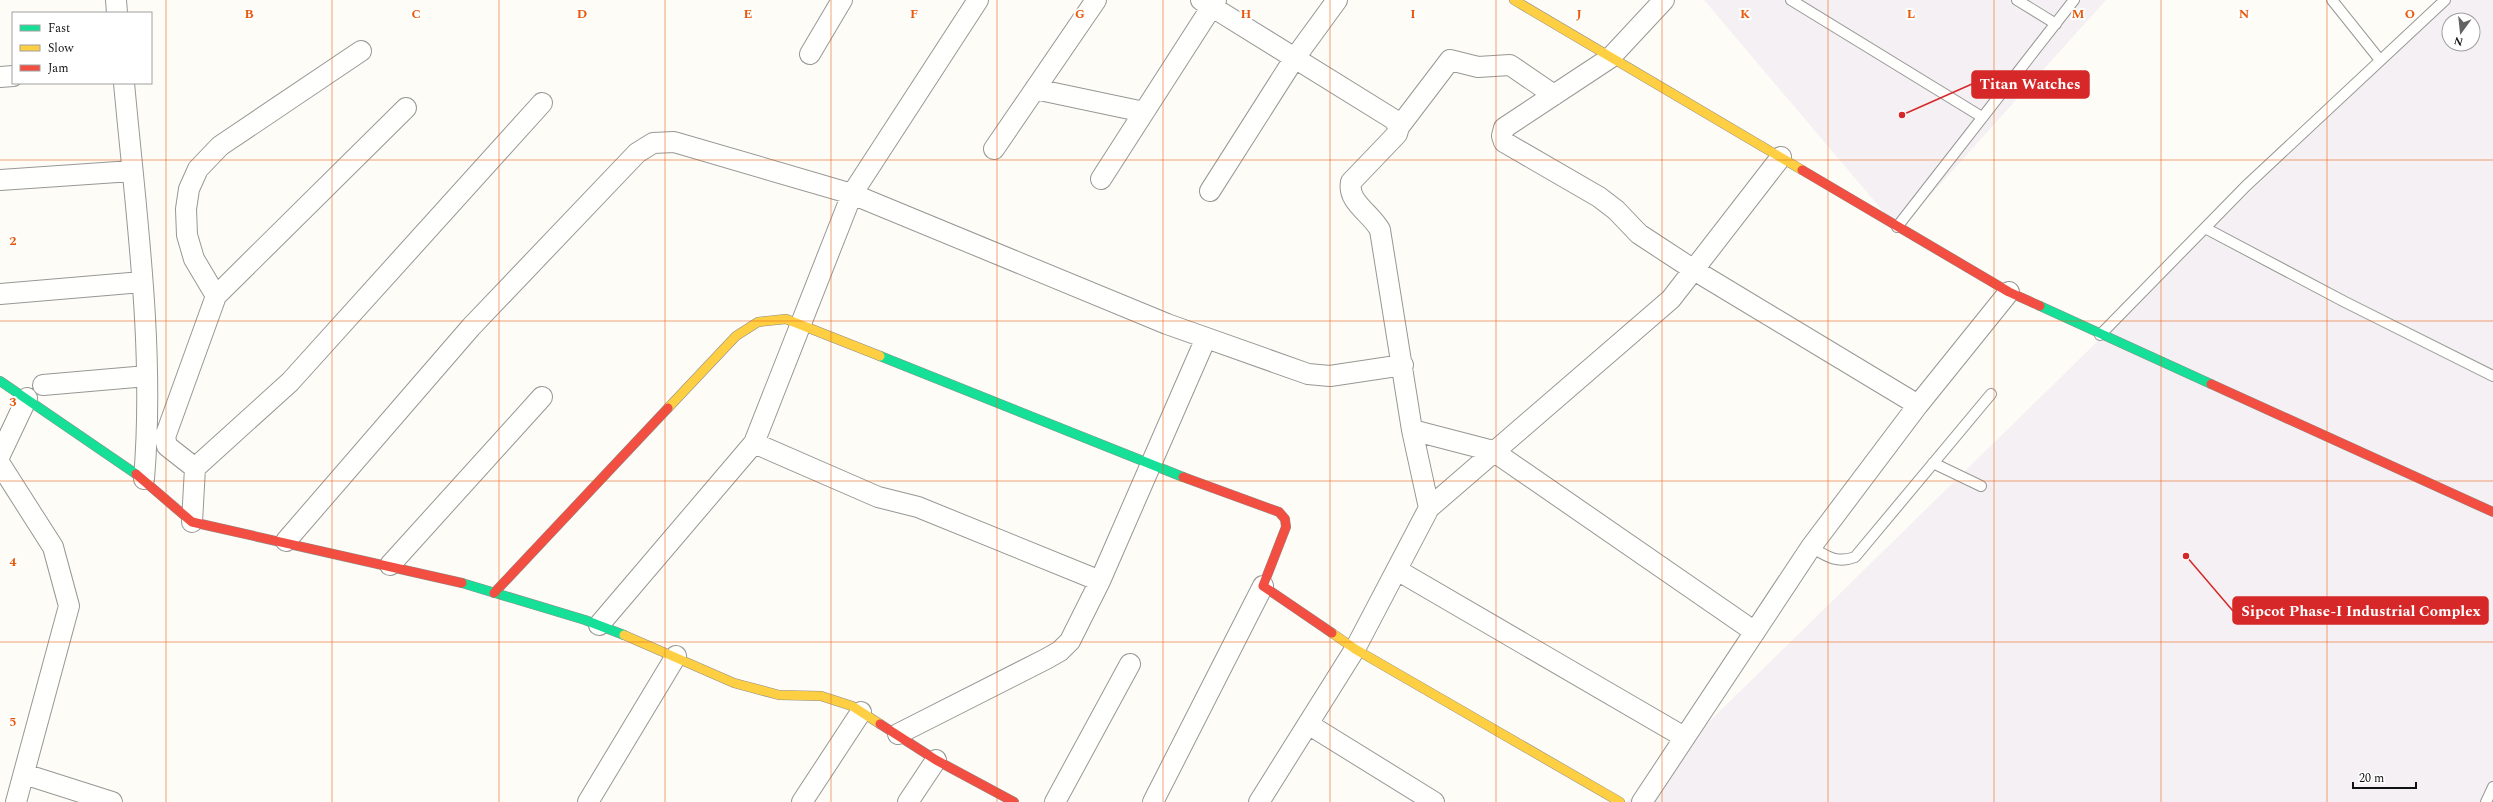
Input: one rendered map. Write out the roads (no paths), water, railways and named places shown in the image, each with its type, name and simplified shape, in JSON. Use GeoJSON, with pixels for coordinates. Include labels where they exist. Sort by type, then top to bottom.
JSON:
{"type":"FeatureCollection","features":[{"type":"Feature","properties":{"kind":"street"},"geometry":{"type":"LineString","coordinates":[[116,0],[117,12]]}},
{"type":"Feature","properties":{"kind":"street"},"geometry":{"type":"LineString","coordinates":[[810,54],[842,0]]}},
{"type":"Feature","properties":{"kind":"street"},"geometry":{"type":"LineString","coordinates":[[599,625],[754,443],[852,194],[978,0]]}},
{"type":"Feature","properties":{"kind":"street"},"geometry":{"type":"LineString","coordinates":[[994,149],[1096,0]]}},
{"type":"Feature","properties":{"kind":"street"},"geometry":{"type":"LineString","coordinates":[[1210,191],[1294,59],[1337,0]]}},
{"type":"Feature","properties":{"kind":"street"},"geometry":{"type":"LineString","coordinates":[[1514,0],[2009,292],[2100,335],[2219,387],[2493,512]]}},
{"type":"Feature","properties":{"kind":"street"},"geometry":{"type":"LineString","coordinates":[[1664,0],[1610,58],[1504,128],[1502,136],[1504,142],[1599,197],[1616,210],[1639,234],[1694,270],[1918,405]]}},
{"type":"Feature","properties":{"kind":"street"},"geometry":{"type":"LineString","coordinates":[[1101,179],[1144,112],[1210,2],[1294,59],[1393,119],[1399,128]]}},
{"type":"Feature","properties":{"kind":"street"},"geometry":{"type":"LineString","coordinates":[[216,296],[194,259],[187,235],[186,208],[188,189],[198,169],[220,146],[361,51]]}},
{"type":"Feature","properties":{"kind":"street"},"geometry":{"type":"LineString","coordinates":[[1429,508],[1412,430],[1380,230],[1374,220],[1355,202],[1350,190],[1351,182],[1397,134],[1399,128],[1450,60],[1478,67],[1510,65],[1554,95]]}},
{"type":"Feature","properties":{"kind":"street"},"geometry":{"type":"LineString","coordinates":[[0,78],[12,76]]}},
{"type":"Feature","properties":{"kind":"street"},"geometry":{"type":"LineString","coordinates":[[124,84],[142,282],[147,376],[148,424],[144,479]]}},
{"type":"Feature","properties":{"kind":"street"},"geometry":{"type":"LineString","coordinates":[[1035,89],[1144,112]]}},
{"type":"Feature","properties":{"kind":"street"},"geometry":{"type":"LineString","coordinates":[[192,522],[193,478],[195,468],[290,382],[542,103]]}},
{"type":"Feature","properties":{"kind":"street"},"geometry":{"type":"LineString","coordinates":[[195,468],[167,446],[165,436],[216,296],[406,108]]}},
{"type":"Feature","properties":{"kind":"street"},"geometry":{"type":"LineString","coordinates":[[286,541],[471,327],[638,154],[653,143],[674,142],[852,194],[1206,338],[1308,374],[1330,376],[1402,365]]}},
{"type":"Feature","properties":{"kind":"street"},"geometry":{"type":"LineString","coordinates":[[1262,801],[1355,649],[1429,508],[1671,299],[1780,157]]}},
{"type":"Feature","properties":{"kind":"street"},"geometry":{"type":"LineString","coordinates":[[0,180],[132,171]]}},
{"type":"Feature","properties":{"kind":"street"},"geometry":{"type":"LineString","coordinates":[[0,294],[142,282]]}},
{"type":"Feature","properties":{"kind":"street"},"geometry":{"type":"LineString","coordinates":[[1642,802],[1811,547],[1918,405],[2009,292]]}},
{"type":"Feature","properties":{"kind":"street"},"geometry":{"type":"LineString","coordinates":[[494,593],[736,336],[758,322],[786,319],[1151,465],[1279,512],[1285,519],[1286,527],[1263,586],[1153,802]]}},
{"type":"Feature","properties":{"kind":"street"},"geometry":{"type":"LineString","coordinates":[[898,734],[1060,651],[1070,641],[1100,580],[1206,338]]}},
{"type":"Feature","properties":{"kind":"street"},"geometry":{"type":"LineString","coordinates":[[43,384],[147,376]]}},
{"type":"Feature","properties":{"kind":"street"},"geometry":{"type":"LineString","coordinates":[[0,381],[144,479],[192,522],[286,541],[390,565],[494,593],[599,625],[676,656],[734,683],[779,695],[821,696],[852,706],[898,734],[936,760],[1014,802]]}},
{"type":"Feature","properties":{"kind":"street"},"geometry":{"type":"LineString","coordinates":[[390,565],[542,397]]}},
{"type":"Feature","properties":{"kind":"street"},"geometry":{"type":"LineString","coordinates":[[0,455],[27,398]]}},
{"type":"Feature","properties":{"kind":"street"},"geometry":{"type":"LineString","coordinates":[[1412,430],[1493,452],[1755,632]]}},
{"type":"Feature","properties":{"kind":"street"},"geometry":{"type":"LineString","coordinates":[[754,443],[878,497],[918,507],[1100,580]]}},
{"type":"Feature","properties":{"kind":"street"},"geometry":{"type":"LineString","coordinates":[[0,464],[53,547],[69,606],[16,802]]}},
{"type":"Feature","properties":{"kind":"street"},"geometry":{"type":"LineString","coordinates":[[1397,570],[1684,737]]}},
{"type":"Feature","properties":{"kind":"street"},"geometry":{"type":"LineString","coordinates":[[1263,586],[1355,649],[1620,802]]}},
{"type":"Feature","properties":{"kind":"street"},"geometry":{"type":"LineString","coordinates":[[588,802],[676,656]]}},
{"type":"Feature","properties":{"kind":"street"},"geometry":{"type":"LineString","coordinates":[[1055,802],[1130,664]]}},
{"type":"Feature","properties":{"kind":"street"},"geometry":{"type":"LineString","coordinates":[[802,802],[862,712]]}},
{"type":"Feature","properties":{"kind":"street"},"geometry":{"type":"LineString","coordinates":[[1308,724],[1434,802]]}},
{"type":"Feature","properties":{"kind":"street"},"geometry":{"type":"LineString","coordinates":[[908,802],[936,760]]}},
{"type":"Feature","properties":{"kind":"street"},"geometry":{"type":"LineString","coordinates":[[24,774],[112,802]]}},
{"type":"Feature","properties":{"kind":"lane"},"geometry":{"type":"LineString","coordinates":[[1791,0],[1982,117]]}},
{"type":"Feature","properties":{"kind":"lane"},"geometry":{"type":"LineString","coordinates":[[2017,0],[2056,24]]}},
{"type":"Feature","properties":{"kind":"lane"},"geometry":{"type":"LineString","coordinates":[[1897,227],[2074,0]]}},
{"type":"Feature","properties":{"kind":"lane"},"geometry":{"type":"LineString","coordinates":[[2332,0],[2380,60]]}},
{"type":"Feature","properties":{"kind":"lane"},"geometry":{"type":"LineString","coordinates":[[2100,335],[2246,186],[2444,0]]}},
{"type":"Feature","properties":{"kind":"lane"},"geometry":{"type":"LineString","coordinates":[[2205,228],[2493,376]]}},
{"type":"Feature","properties":{"kind":"lane"},"geometry":{"type":"LineString","coordinates":[[1811,547],[1831,559],[1844,562],[1855,558],[1991,394]]}},
{"type":"Feature","properties":{"kind":"lane"},"geometry":{"type":"LineString","coordinates":[[1933,463],[1981,486]]}},
{"type":"Feature","properties":{"kind":"lane"},"geometry":{"type":"LineString","coordinates":[[2486,802],[2493,787]]}},
{"type":"Feature","properties":{"kind":"place","name":"Titan Watches"},"geometry":{"type":"Point","coordinates":[1902,115]}},
{"type":"Feature","properties":{"kind":"place","name":"Sipcot Phase-I Industrial Complex"},"geometry":{"type":"Point","coordinates":[2186,556]}}]}
